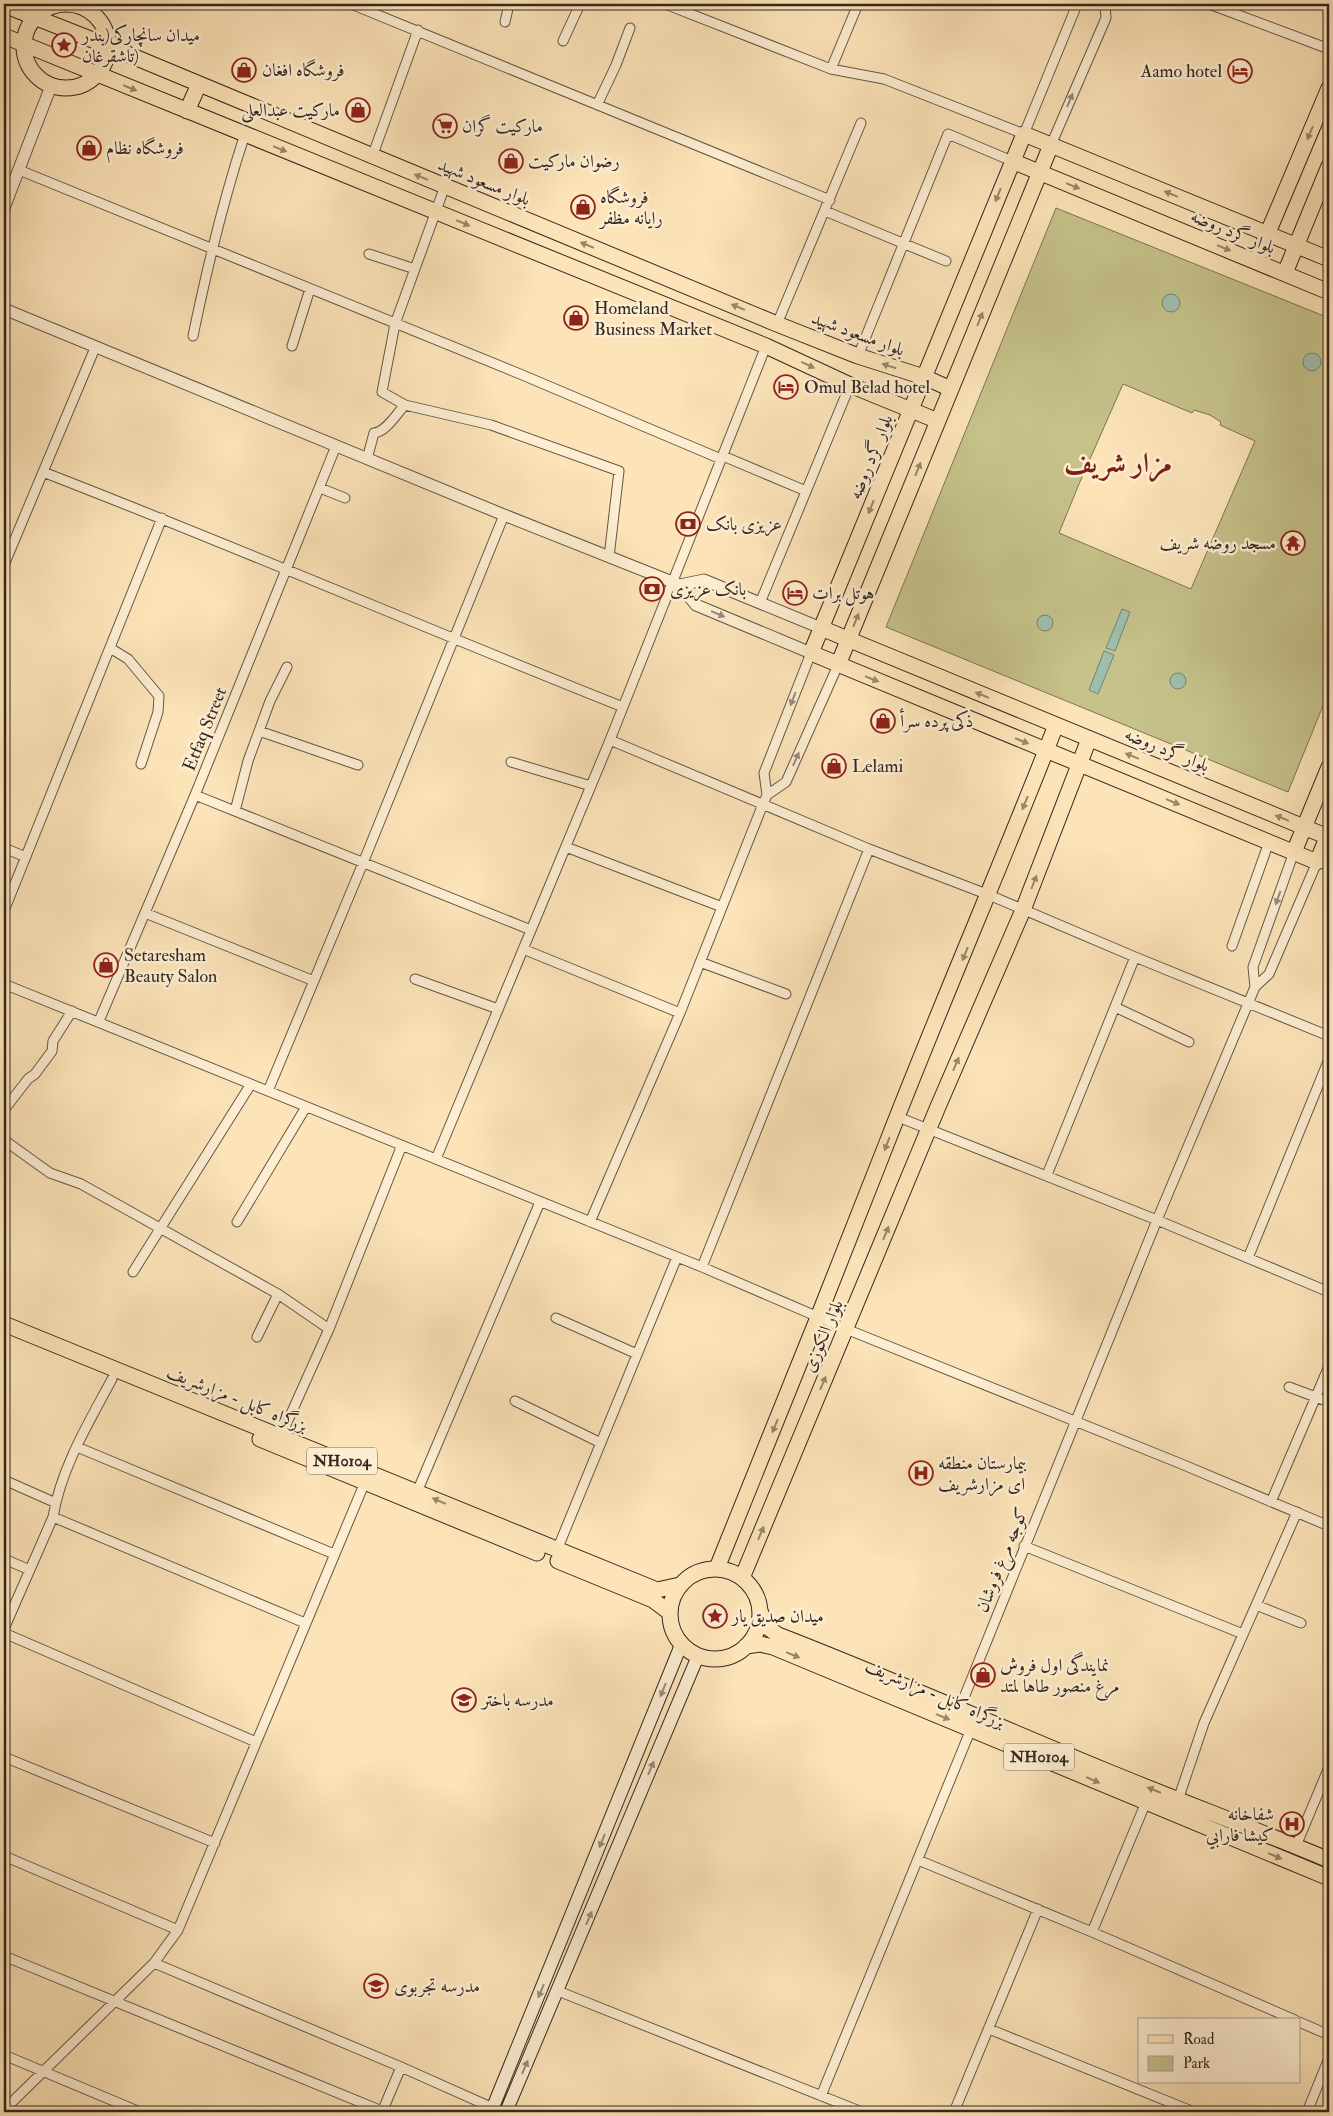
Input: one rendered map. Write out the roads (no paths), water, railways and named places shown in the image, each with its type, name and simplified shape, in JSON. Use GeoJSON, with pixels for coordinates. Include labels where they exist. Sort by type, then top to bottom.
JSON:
{"type":"FeatureCollection","features":[{"type":"Feature","properties":{"kind":"main road","name":"بلوار مسعود شهید"},"geometry":{"type":"LineString","coordinates":[[4,5],[108,46],[777,324],[858,356],[924,377],[951,388]]}},
{"type":"Feature","properties":{"kind":"main road"},"geometry":{"type":"LineString","coordinates":[[55,5],[78,5],[100,21],[106,33],[107,57],[97,75],[87,83],[76,87],[63,88],[51,86],[39,79],[30,69],[25,57],[25,34],[35,18],[44,10],[55,5]]}},
{"type":"Feature","properties":{"kind":"main road"},"geometry":{"type":"LineString","coordinates":[[4,36],[766,346],[850,385],[938,420]]}},
{"type":"Feature","properties":{"kind":"main road"},"geometry":{"type":"LineString","coordinates":[[186,111],[198,84]]}},
{"type":"Feature","properties":{"kind":"main road"},"geometry":{"type":"LineString","coordinates":[[1256,261],[1329,88]]}},
{"type":"Feature","properties":{"kind":"main road","name":"بلوار گرد روضه"},"geometry":{"type":"LineString","coordinates":[[811,654],[1024,134],[1329,259]]}},
{"type":"Feature","properties":{"kind":"main road"},"geometry":{"type":"LineString","coordinates":[[313,162],[324,136]]}},
{"type":"Feature","properties":{"kind":"main road"},"geometry":{"type":"LineString","coordinates":[[838,665],[1051,145]]}},
{"type":"Feature","properties":{"kind":"main road","name":"بلوار گرد روضه"},"geometry":{"type":"LineString","coordinates":[[1012,161],[1329,292]]}},
{"type":"Feature","properties":{"kind":"main road"},"geometry":{"type":"LineString","coordinates":[[1285,273],[1296,246],[1325,189],[1329,166]]}},
{"type":"Feature","properties":{"kind":"main road"},"geometry":{"type":"LineString","coordinates":[[554,261],[564,236]]}},
{"type":"Feature","properties":{"kind":"main road"},"geometry":{"type":"LineString","coordinates":[[781,353],[792,330]]}},
{"type":"Feature","properties":{"kind":"main road","name":"بلوار گرد روضه"},"geometry":{"type":"LineString","coordinates":[[821,628],[1329,836],[1323,863]]}},
{"type":"Feature","properties":{"kind":"main road"},"geometry":{"type":"LineString","coordinates":[[811,654],[1323,863]]}},
{"type":"Feature","properties":{"kind":"main road","name":"بلوار الکوزی"},"geometry":{"type":"LineString","coordinates":[[717,1568],[820,1318],[905,1099],[989,895],[1056,725]]}},
{"type":"Feature","properties":{"kind":"main road","name":"بلوار الکوزی"},"geometry":{"type":"LineString","coordinates":[[742,1578],[937,1109],[1023,910],[1089,739]]}},
{"type":"Feature","properties":{"kind":"main road"},"geometry":{"type":"LineString","coordinates":[[1294,852],[1329,767]]}},
{"type":"Feature","properties":{"kind":"main road","name":"بزرگراه کابل - مزارشریف"},"geometry":{"type":"LineString","coordinates":[[4,1324],[657,1590],[680,1585]]}},
{"type":"Feature","properties":{"kind":"main road","name":"بزرگراه کابل - مزارشریف"},"geometry":{"type":"LineString","coordinates":[[4,1334],[653,1600],[670,1612]]}},
{"type":"Feature","properties":{"kind":"main road"},"geometry":{"type":"LineString","coordinates":[[717,1568],[730,1571],[742,1578]]}},
{"type":"Feature","properties":{"kind":"main road","name":"NH0104"},"geometry":{"type":"LineString","coordinates":[[680,1585],[695,1573],[717,1568]]}},
{"type":"Feature","properties":{"kind":"main road","name":"NH0104"},"geometry":{"type":"LineString","coordinates":[[742,1578],[751,1587],[757,1599],[760,1612]]}},
{"type":"Feature","properties":{"kind":"main road"},"geometry":{"type":"LineString","coordinates":[[495,2111],[681,1645],[671,1625],[670,1612],[672,1598],[680,1585]]}},
{"type":"Feature","properties":{"kind":"main road"},"geometry":{"type":"LineString","coordinates":[[746,1646],[757,1630],[760,1612]]}},
{"type":"Feature","properties":{"kind":"main road","name":"بزرگراه کابل - مزارشریف"},"geometry":{"type":"LineString","coordinates":[[760,1612],[767,1627],[778,1635],[871,1671],[959,1710],[1329,1860]]}},
{"type":"Feature","properties":{"kind":"main road","name":"بزرگراه کابل - مزارشریف"},"geometry":{"type":"LineString","coordinates":[[746,1646],[760,1644],[773,1647],[1329,1878]]}},
{"type":"Feature","properties":{"kind":"main road","name":"NH0104"},"geometry":{"type":"LineString","coordinates":[[681,1645],[698,1656],[711,1659],[724,1658],[736,1654],[746,1646]]}},
{"type":"Feature","properties":{"kind":"main road"},"geometry":{"type":"LineString","coordinates":[[506,2112],[698,1656]]}},
{"type":"Feature","properties":{"kind":"street"},"geometry":{"type":"LineString","coordinates":[[351,4],[830,200]]}},
{"type":"Feature","properties":{"kind":"street"},"geometry":{"type":"LineString","coordinates":[[505,22],[509,4]]}},
{"type":"Feature","properties":{"kind":"street"},"geometry":{"type":"LineString","coordinates":[[563,42],[580,4]]}},
{"type":"Feature","properties":{"kind":"street"},"geometry":{"type":"LineString","coordinates":[[665,4],[831,69],[884,79],[1024,134],[1076,7],[1079,4]]}},
{"type":"Feature","properties":{"kind":"street"},"geometry":{"type":"LineString","coordinates":[[831,69],[858,4]]}},
{"type":"Feature","properties":{"kind":"street"},"geometry":{"type":"LineString","coordinates":[[1051,145],[1106,18],[1105,4]]}},
{"type":"Feature","properties":{"kind":"street"},"geometry":{"type":"LineString","coordinates":[[1209,4],[1223,6],[1329,49]]}},
{"type":"Feature","properties":{"kind":"street"},"geometry":{"type":"LineString","coordinates":[[597,105],[616,65],[630,28]]}},
{"type":"Feature","properties":{"kind":"street"},"geometry":{"type":"LineString","coordinates":[[372,157],[418,30]]}},
{"type":"Feature","properties":{"kind":"street"},"geometry":{"type":"LineString","coordinates":[[4,208],[51,86]]}},
{"type":"Feature","properties":{"kind":"street"},"geometry":{"type":"LineString","coordinates":[[777,324],[862,123]]}},
{"type":"Feature","properties":{"kind":"street"},"geometry":{"type":"LineString","coordinates":[[192,336],[211,249],[228,184],[245,134]]}},
{"type":"Feature","properties":{"kind":"street"},"geometry":{"type":"LineString","coordinates":[[858,356],[948,134],[1012,161]]}},
{"type":"Feature","properties":{"kind":"street"},"geometry":{"type":"LineString","coordinates":[[19,170],[806,491]]}},
{"type":"Feature","properties":{"kind":"street"},"geometry":{"type":"LineString","coordinates":[[445,186],[396,324],[382,392],[405,405],[491,426],[618,471],[609,556]]}},
{"type":"Feature","properties":{"kind":"street"},"geometry":{"type":"LineString","coordinates":[[826,211],[946,261]]}},
{"type":"Feature","properties":{"kind":"street"},"geometry":{"type":"LineString","coordinates":[[369,254],[415,269]]}},
{"type":"Feature","properties":{"kind":"street"},"geometry":{"type":"LineString","coordinates":[[292,346],[310,289]]}},
{"type":"Feature","properties":{"kind":"street"},"geometry":{"type":"LineString","coordinates":[[4,309],[504,515],[676,583],[696,605],[811,654],[764,773],[764,799],[722,907],[680,1013],[590,1222]]}},
{"type":"Feature","properties":{"kind":"street"},"geometry":{"type":"LineString","coordinates":[[436,1159],[622,707],[676,583],[722,457],[766,346]]}},
{"type":"Feature","properties":{"kind":"street"},"geometry":{"type":"LineString","coordinates":[[4,565],[95,348]]}},
{"type":"Feature","properties":{"kind":"street"},"geometry":{"type":"LineString","coordinates":[[760,603],[850,385]]}},
{"type":"Feature","properties":{"kind":"street"},"geometry":{"type":"LineString","coordinates":[[367,459],[374,433],[378,433],[405,405]]}},
{"type":"Feature","properties":{"kind":"street","name":"Etfaq Street"},"geometry":{"type":"LineString","coordinates":[[99,1021],[195,795],[336,446]]}},
{"type":"Feature","properties":{"kind":"street"},"geometry":{"type":"LineString","coordinates":[[43,472],[162,518],[452,639],[622,707]]}},
{"type":"Feature","properties":{"kind":"street"},"geometry":{"type":"LineString","coordinates":[[320,488],[345,498]]}},
{"type":"Feature","properties":{"kind":"street"},"geometry":{"type":"LineString","coordinates":[[268,1091],[504,515]]}},
{"type":"Feature","properties":{"kind":"street"},"geometry":{"type":"LineString","coordinates":[[4,911],[162,518]]}},
{"type":"Feature","properties":{"kind":"street"},"geometry":{"type":"LineString","coordinates":[[676,583],[704,580],[821,628]]}},
{"type":"Feature","properties":{"kind":"street"},"geometry":{"type":"LineString","coordinates":[[110,648],[128,659],[159,696],[158,712],[141,764]]}},
{"type":"Feature","properties":{"kind":"street"},"geometry":{"type":"LineString","coordinates":[[764,799],[786,782],[838,665]]}},
{"type":"Feature","properties":{"kind":"street"},"geometry":{"type":"LineString","coordinates":[[235,811],[248,762],[259,731],[270,701],[287,667]]}},
{"type":"Feature","properties":{"kind":"street"},"geometry":{"type":"LineString","coordinates":[[259,731],[358,765]]}},
{"type":"Feature","properties":{"kind":"street"},"geometry":{"type":"LineString","coordinates":[[610,740],[764,799],[869,849],[989,895],[1329,1036]]}},
{"type":"Feature","properties":{"kind":"street"},"geometry":{"type":"LineString","coordinates":[[511,762],[591,786]]}},
{"type":"Feature","properties":{"kind":"street"},"geometry":{"type":"LineString","coordinates":[[195,795],[531,930]]}},
{"type":"Feature","properties":{"kind":"street"},"geometry":{"type":"LineString","coordinates":[[1232,946],[1269,842]]}},
{"type":"Feature","properties":{"kind":"street"},"geometry":{"type":"LineString","coordinates":[[566,847],[722,907]]}},
{"type":"Feature","properties":{"kind":"street"},"geometry":{"type":"LineString","coordinates":[[4,848],[26,857]]}},
{"type":"Feature","properties":{"kind":"street"},"geometry":{"type":"LineString","coordinates":[[702,1267],[869,849]]}},
{"type":"Feature","properties":{"kind":"street"},"geometry":{"type":"LineString","coordinates":[[1255,987],[1253,967],[1294,852]]}},
{"type":"Feature","properties":{"kind":"street"},"geometry":{"type":"LineString","coordinates":[[1255,987],[1269,974],[1323,863]]}},
{"type":"Feature","properties":{"kind":"street"},"geometry":{"type":"LineString","coordinates":[[145,913],[314,981]]}},
{"type":"Feature","properties":{"kind":"street"},"geometry":{"type":"LineString","coordinates":[[523,949],[680,1013]]}},
{"type":"Feature","properties":{"kind":"street"},"geometry":{"type":"LineString","coordinates":[[1047,1175],[1135,957]]}},
{"type":"Feature","properties":{"kind":"street"},"geometry":{"type":"LineString","coordinates":[[700,962],[786,994]]}},
{"type":"Feature","properties":{"kind":"street"},"geometry":{"type":"LineString","coordinates":[[415,979],[498,1009]]}},
{"type":"Feature","properties":{"kind":"street"},"geometry":{"type":"LineString","coordinates":[[4,984],[702,1267],[846,1329],[1329,1526]]}},
{"type":"Feature","properties":{"kind":"street","name":"كوجه مرغ فروشان"},"geometry":{"type":"LineString","coordinates":[[959,1710],[1157,1220],[1255,987]]}},
{"type":"Feature","properties":{"kind":"street"},"geometry":{"type":"LineString","coordinates":[[1115,1007],[1189,1042]]}},
{"type":"Feature","properties":{"kind":"street"},"geometry":{"type":"LineString","coordinates":[[4,1110],[52,1051],[52,1041],[72,1011]]}},
{"type":"Feature","properties":{"kind":"street"},"geometry":{"type":"LineString","coordinates":[[1248,1258],[1327,1072],[1329,1059]]}},
{"type":"Feature","properties":{"kind":"street"},"geometry":{"type":"LineString","coordinates":[[133,1272],[251,1084]]}},
{"type":"Feature","properties":{"kind":"street"},"geometry":{"type":"LineString","coordinates":[[236,1222],[306,1106]]}},
{"type":"Feature","properties":{"kind":"street"},"geometry":{"type":"LineString","coordinates":[[898,1117],[1047,1175],[1329,1292]]}},
{"type":"Feature","properties":{"kind":"street"},"geometry":{"type":"LineString","coordinates":[[4,1140],[50,1173],[81,1184],[278,1294],[329,1329]]}},
{"type":"Feature","properties":{"kind":"street"},"geometry":{"type":"LineString","coordinates":[[282,1436],[329,1329],[402,1145]]}},
{"type":"Feature","properties":{"kind":"street"},"geometry":{"type":"LineString","coordinates":[[417,1492],[540,1202]]}},
{"type":"Feature","properties":{"kind":"street"},"geometry":{"type":"LineString","coordinates":[[557,1550],[677,1257]]}},
{"type":"Feature","properties":{"kind":"street"},"geometry":{"type":"LineString","coordinates":[[257,1337],[278,1294]]}},
{"type":"Feature","properties":{"kind":"street"},"geometry":{"type":"LineString","coordinates":[[556,1318],[637,1354]]}},
{"type":"Feature","properties":{"kind":"street"},"geometry":{"type":"LineString","coordinates":[[1271,1502],[1329,1366]]}},
{"type":"Feature","properties":{"kind":"street"},"geometry":{"type":"LineString","coordinates":[[4,1629],[53,1517],[56,1503],[77,1447],[112,1378]]}},
{"type":"Feature","properties":{"kind":"street"},"geometry":{"type":"LineString","coordinates":[[1289,1387],[1329,1402]]}},
{"type":"Feature","properties":{"kind":"street"},"geometry":{"type":"LineString","coordinates":[[515,1401],[601,1444]]}},
{"type":"Feature","properties":{"kind":"street"},"geometry":{"type":"LineString","coordinates":[[77,1447],[334,1554]]}},
{"type":"Feature","properties":{"kind":"street"},"geometry":{"type":"LineString","coordinates":[[4,1480],[56,1503]]}},
{"type":"Feature","properties":{"kind":"street"},"geometry":{"type":"LineString","coordinates":[[5,2112],[7,2107],[43,2071],[154,1963],[178,1930],[365,1482]]}},
{"type":"Feature","properties":{"kind":"street"},"geometry":{"type":"LineString","coordinates":[[1178,1800],[1204,1723],[1297,1512]]}},
{"type":"Feature","properties":{"kind":"street"},"geometry":{"type":"LineString","coordinates":[[53,1517],[305,1623]]}},
{"type":"Feature","properties":{"kind":"street"},"geometry":{"type":"LineString","coordinates":[[1024,1546],[1243,1634]]}},
{"type":"Feature","properties":{"kind":"street"},"geometry":{"type":"LineString","coordinates":[[4,1559],[30,1570]]}},
{"type":"Feature","properties":{"kind":"street"},"geometry":{"type":"LineString","coordinates":[[1256,1605],[1300,1624]]}},
{"type":"Feature","properties":{"kind":"street"},"geometry":{"type":"LineString","coordinates":[[4,1633],[256,1742]]}},
{"type":"Feature","properties":{"kind":"street"},"geometry":{"type":"LineString","coordinates":[[821,2096],[971,1729]]}},
{"type":"Feature","properties":{"kind":"street"},"geometry":{"type":"LineString","coordinates":[[4,1757],[215,1843]]}},
{"type":"Feature","properties":{"kind":"street"},"geometry":{"type":"LineString","coordinates":[[1296,1846],[1329,1766]]}},
{"type":"Feature","properties":{"kind":"street"},"geometry":{"type":"LineString","coordinates":[[1092,1932],[1146,1802]]}},
{"type":"Feature","properties":{"kind":"street"},"geometry":{"type":"LineString","coordinates":[[4,1856],[178,1930]]}},
{"type":"Feature","properties":{"kind":"street"},"geometry":{"type":"LineString","coordinates":[[918,1860],[1038,1909],[1290,2018]]}},
{"type":"Feature","properties":{"kind":"street"},"geometry":{"type":"LineString","coordinates":[[954,2112],[1038,1909]]}},
{"type":"Feature","properties":{"kind":"street"},"geometry":{"type":"LineString","coordinates":[[4,1956],[382,2111],[401,2067]]}},
{"type":"Feature","properties":{"kind":"street"},"geometry":{"type":"LineString","coordinates":[[154,1963],[401,2067],[495,2111]]}},
{"type":"Feature","properties":{"kind":"street"},"geometry":{"type":"LineString","coordinates":[[558,1991],[862,2112]]}},
{"type":"Feature","properties":{"kind":"street"},"geometry":{"type":"LineString","coordinates":[[1300,2022],[1329,2034]]}},
{"type":"Feature","properties":{"kind":"street"},"geometry":{"type":"LineString","coordinates":[[989,2029],[1194,2112]]}},
{"type":"Feature","properties":{"kind":"street"},"geometry":{"type":"LineString","coordinates":[[4,2055],[140,2112]]}},
{"type":"Feature","properties":{"kind":"street"},"geometry":{"type":"LineString","coordinates":[[1307,2112],[1329,2058]]}},
{"type":"Feature","properties":{"kind":"place","name":"میدان سانچارکی(بندر تاشقرغان)"},"geometry":{"type":"Point","coordinates":[64,45]}},
{"type":"Feature","properties":{"kind":"place","name":"فروشگاه افغان"},"geometry":{"type":"Point","coordinates":[244,70]}},
{"type":"Feature","properties":{"kind":"place","name":"Aamo hotel"},"geometry":{"type":"Point","coordinates":[1240,71]}},
{"type":"Feature","properties":{"kind":"place","name":"مارکیت عبدالعلی"},"geometry":{"type":"Point","coordinates":[358,110]}},
{"type":"Feature","properties":{"kind":"place","name":"مارکیت گران"},"geometry":{"type":"Point","coordinates":[445,126]}},
{"type":"Feature","properties":{"kind":"place","name":"فروشگاه نظام"},"geometry":{"type":"Point","coordinates":[89,148]}},
{"type":"Feature","properties":{"kind":"place","name":"رضوان مارکیت"},"geometry":{"type":"Point","coordinates":[511,161]}},
{"type":"Feature","properties":{"kind":"place","name":"فروشگاه رایانه مظفر"},"geometry":{"type":"Point","coordinates":[583,207]}},
{"type":"Feature","properties":{"kind":"place","name":"Homeland Business Market"},"geometry":{"type":"Point","coordinates":[576,318]}},
{"type":"Feature","properties":{"kind":"place","name":"Omul Belad hotel"},"geometry":{"type":"Point","coordinates":[786,387]}},
{"type":"Feature","properties":{"kind":"place","name":"عزیزی بانک"},"geometry":{"type":"Point","coordinates":[688,524]}},
{"type":"Feature","properties":{"kind":"place","name":"مسجد روضه شریف"},"geometry":{"type":"Point","coordinates":[1293,543]}},
{"type":"Feature","properties":{"kind":"place","name":"بانک عزیزی"},"geometry":{"type":"Point","coordinates":[652,589]}},
{"type":"Feature","properties":{"kind":"place","name":"هوتل برات"},"geometry":{"type":"Point","coordinates":[795,593]}},
{"type":"Feature","properties":{"kind":"place","name":"ذکی پرده سرأ"},"geometry":{"type":"Point","coordinates":[883,721]}},
{"type":"Feature","properties":{"kind":"place","name":"Lelami"},"geometry":{"type":"Point","coordinates":[834,766]}},
{"type":"Feature","properties":{"kind":"place","name":"Setaresham Beauty Salon"},"geometry":{"type":"Point","coordinates":[106,965]}},
{"type":"Feature","properties":{"kind":"place","name":"بیمارستان منطقه ای مزارشریف"},"geometry":{"type":"Point","coordinates":[921,1473]}},
{"type":"Feature","properties":{"kind":"place","name":"میدان صدیق یار"},"geometry":{"type":"Point","coordinates":[715,1616]}},
{"type":"Feature","properties":{"kind":"place","name":"نمایندگی اول فروش مرغ منصور طاها لمتد"},"geometry":{"type":"Point","coordinates":[983,1675]}},
{"type":"Feature","properties":{"kind":"place","name":"مدرسه باختر"},"geometry":{"type":"Point","coordinates":[464,1700]}},
{"type":"Feature","properties":{"kind":"place","name":"شفاخانه كيشا فارابي"},"geometry":{"type":"Point","coordinates":[1292,1824]}},
{"type":"Feature","properties":{"kind":"place","name":"مدرسه تجربوى"},"geometry":{"type":"Point","coordinates":[376,1986]}},
{"type":"Feature","properties":{"kind":"district","name":"مزار شريف"},"geometry":{"type":"Point","coordinates":[1118,463]}}]}
